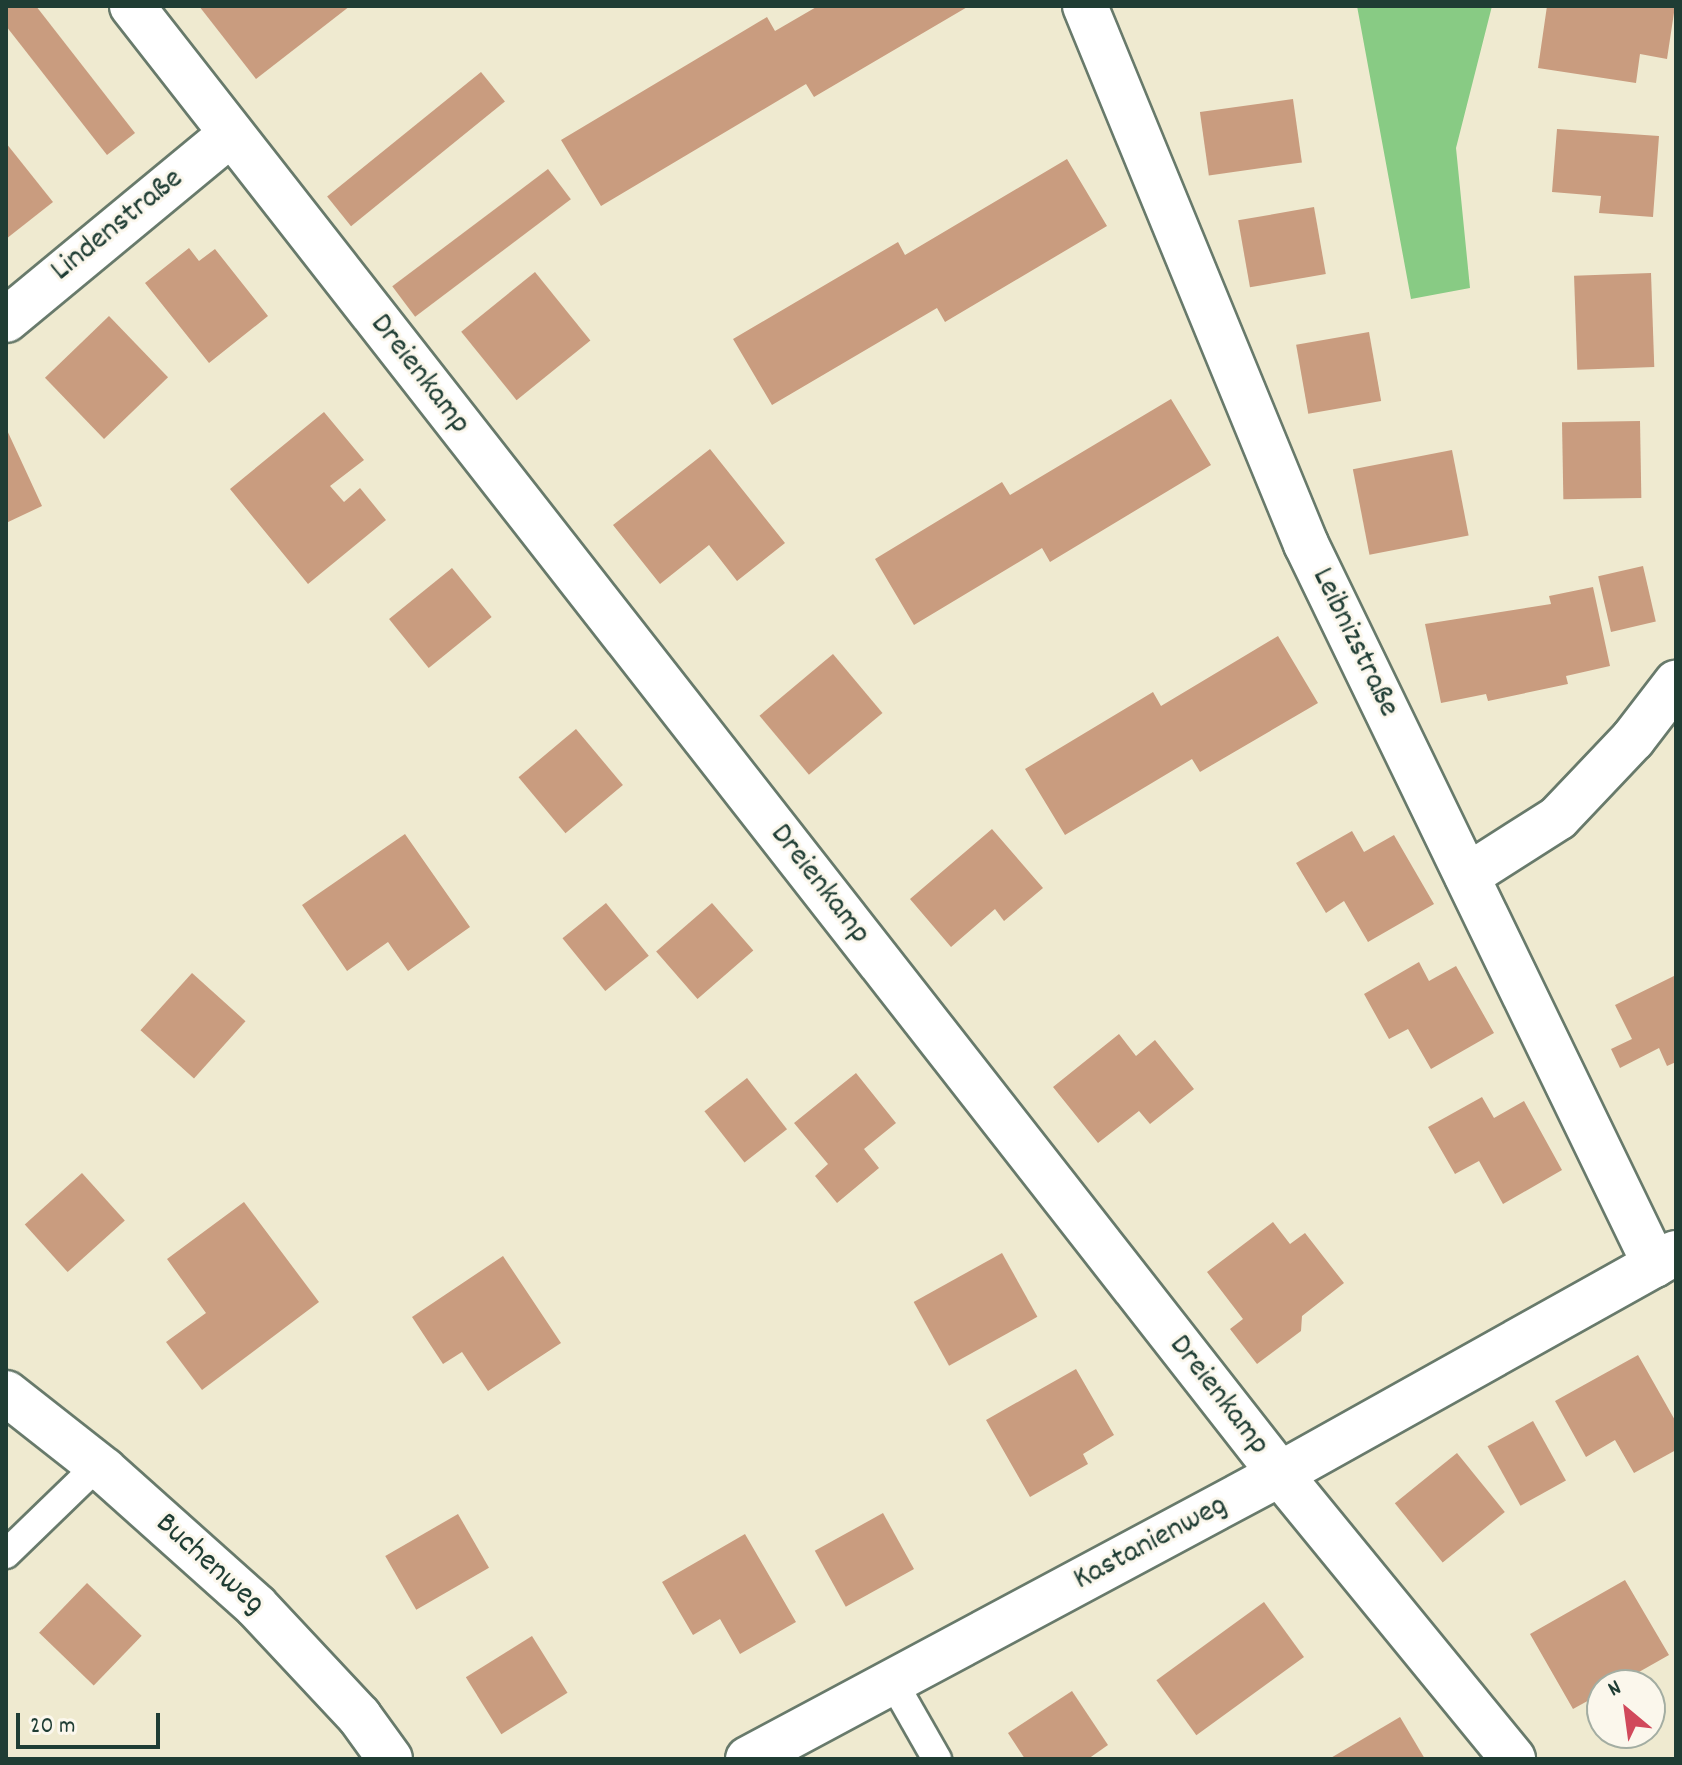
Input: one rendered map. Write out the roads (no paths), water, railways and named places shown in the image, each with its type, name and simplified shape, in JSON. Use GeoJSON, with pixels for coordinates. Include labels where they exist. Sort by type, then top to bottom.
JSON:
{"type":"FeatureCollection","features":[{"type":"Feature","properties":{"kind":"street","name":"Dreienkamp"},"geometry":{"type":"LineString","coordinates":[[132,6],[1280,1474],[1513,1759]]}},
{"type":"Feature","properties":{"kind":"street","name":"Leibnizstraße"},"geometry":{"type":"LineString","coordinates":[[1085,6],[1306,544],[1467,876],[1666,1259]]}},
{"type":"Feature","properties":{"kind":"street","name":"Lindenstraße"},"geometry":{"type":"LineString","coordinates":[[6,320],[231,134]]}},
{"type":"Feature","properties":{"kind":"street"},"geometry":{"type":"LineString","coordinates":[[1467,876],[1558,818],[1633,739],[1676,683]]}},
{"type":"Feature","properties":{"kind":"street","name":"Kastanienweg"},"geometry":{"type":"LineString","coordinates":[[748,1759],[1280,1474],[1666,1259]]}},
{"type":"Feature","properties":{"kind":"street","name":"Buchenweg"},"geometry":{"type":"LineString","coordinates":[[6,1393],[98,1465],[256,1606],[359,1716],[390,1759]]}},
{"type":"Feature","properties":{"kind":"lane"},"geometry":{"type":"LineString","coordinates":[[6,1554],[98,1465]]}},
{"type":"Feature","properties":{"kind":"lane"},"geometry":{"type":"LineString","coordinates":[[893,1682],[937,1759]]}}]}
